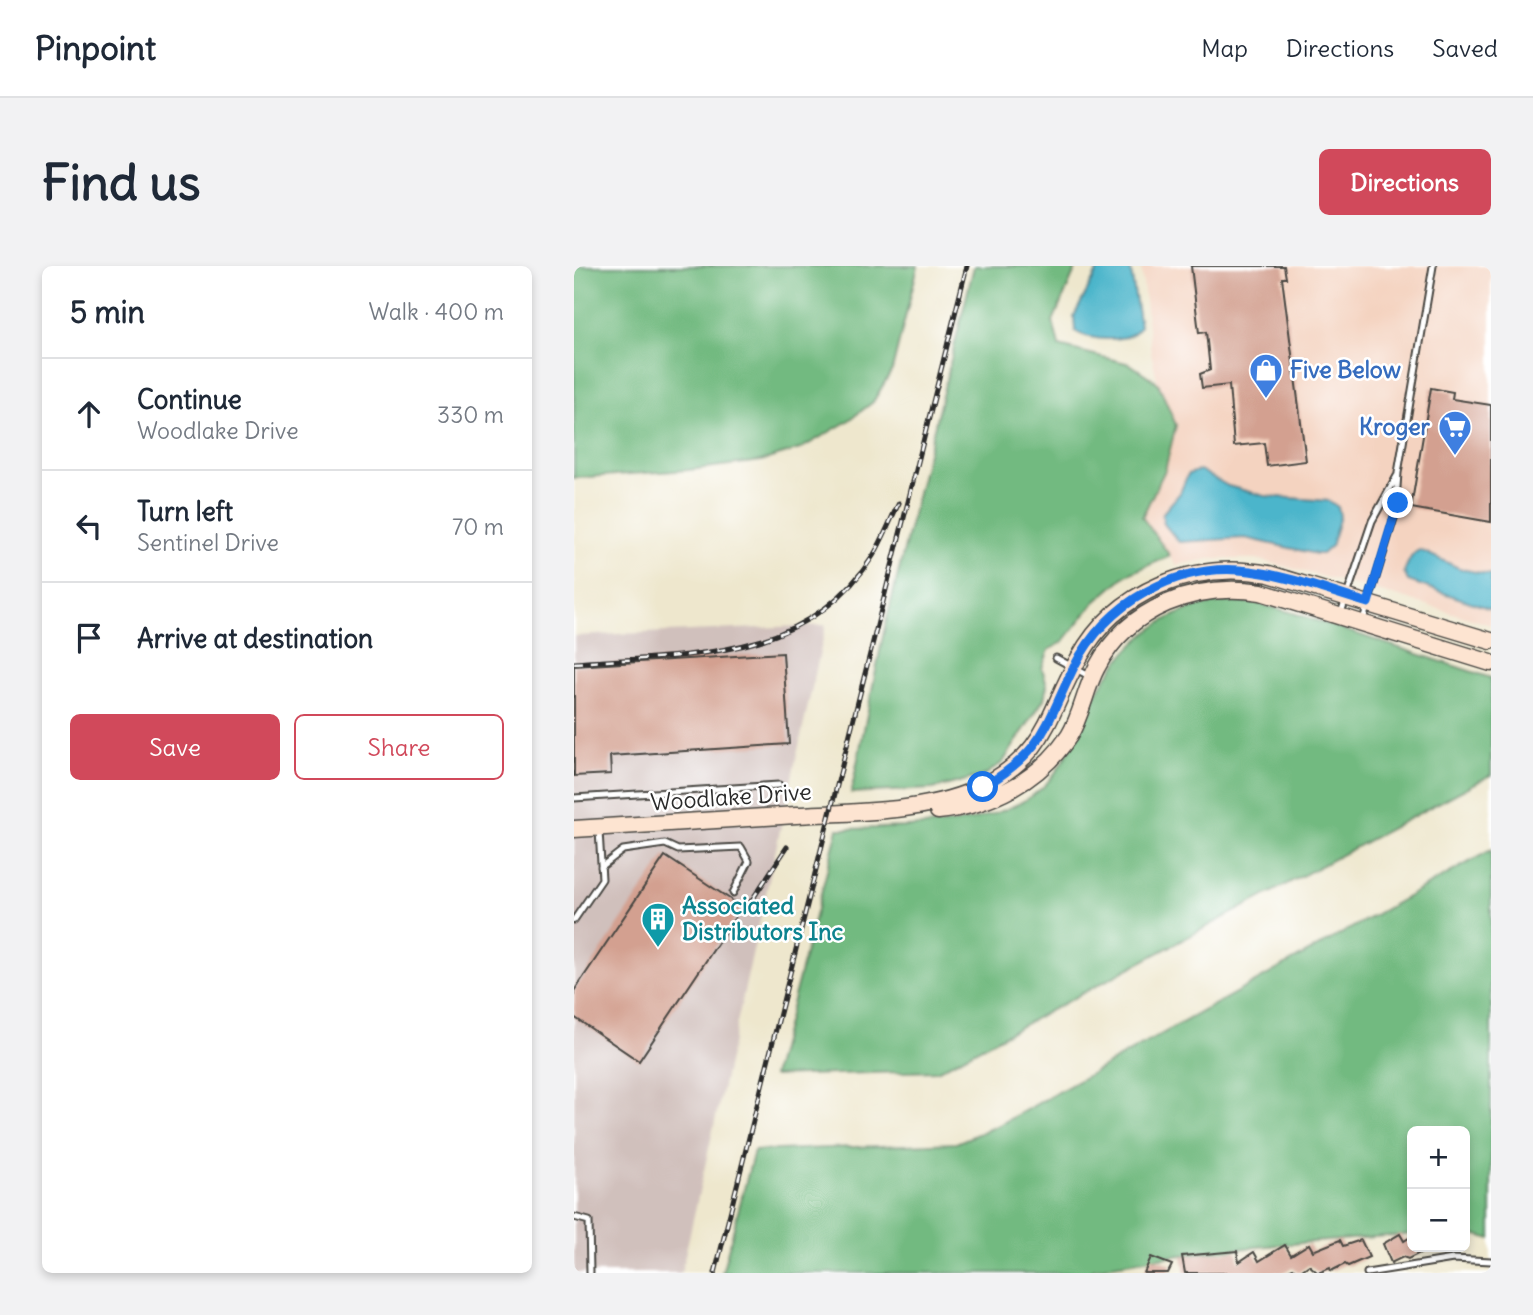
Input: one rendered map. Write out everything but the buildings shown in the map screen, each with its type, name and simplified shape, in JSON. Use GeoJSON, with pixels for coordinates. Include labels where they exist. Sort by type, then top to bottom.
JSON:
{"type":"FeatureCollection","features":[{"type":"Feature","properties":{"kind":"street","name":"Woodlake Drive"},"geometry":{"type":"LineString","coordinates":[[890,809],[963,795],[1009,770],[1032,748],[1046,729],[1089,642],[1120,609],[1157,586],[1192,574],[1232,569],[1257,572],[1491,641]]}},
{"type":"Feature","properties":{"kind":"street","name":"Woodlake Drive"},"geometry":{"type":"LineString","coordinates":[[574,829],[890,809],[930,811],[968,806],[993,798],[1021,783],[1048,762],[1071,733],[1091,677],[1108,648],[1134,622],[1165,603],[1200,592],[1231,589],[1261,592],[1491,663]]}},
{"type":"Feature","properties":{"kind":"lane"},"geometry":{"type":"LineString","coordinates":[[1362,623],[1395,515],[1398,473],[1433,266]]}},
{"type":"Feature","properties":{"kind":"lane"},"geometry":{"type":"LineString","coordinates":[[1340,616],[1372,521],[1398,473]]}},
{"type":"Feature","properties":{"kind":"lane"},"geometry":{"type":"LineString","coordinates":[[1056,658],[1091,677]]}},
{"type":"Feature","properties":{"kind":"lane"},"geometry":{"type":"LineString","coordinates":[[574,797],[779,785]]}},
{"type":"Feature","properties":{"kind":"lane"},"geometry":{"type":"LineString","coordinates":[[574,920],[602,879],[598,828]]}},
{"type":"Feature","properties":{"kind":"lane"},"geometry":{"type":"LineString","coordinates":[[601,867],[623,850],[665,845],[678,850],[741,847],[749,861],[733,893]]}},
{"type":"Feature","properties":{"kind":"lane"},"geometry":{"type":"LineString","coordinates":[[574,1217],[589,1221],[590,1273]]}},
{"type":"Feature","properties":{"kind":"lane"},"geometry":{"type":"LineString","coordinates":[[1367,1273],[1453,1259],[1491,1261]]}},
{"type":"Feature","properties":{"kind":"shaded area"},"geometry":{"type":"Polygon","coordinates":[[[1141,266],[1491,266],[1491,625],[1400,597],[1256,559],[1209,559],[1176,565],[1142,517],[1165,470],[1176,425],[1158,383],[1151,353],[1141,266]]]}},
{"type":"Feature","properties":{"kind":"shaded area"},"geometry":{"type":"Polygon","coordinates":[[[826,625],[681,1273],[574,1273],[574,636],[826,625]]]}},
{"type":"Feature","properties":{"kind":"green space"},"geometry":{"type":"Polygon","coordinates":[[[574,266],[918,266],[892,370],[873,402],[848,421],[800,449],[761,461],[689,470],[574,478],[574,266]]]}},
{"type":"Feature","properties":{"kind":"green space"},"geometry":{"type":"Polygon","coordinates":[[[974,266],[1077,266],[1053,321],[1059,346],[1130,364],[1158,383],[1176,425],[1165,470],[1142,517],[1170,556],[1126,575],[1095,602],[1063,642],[1049,650],[1042,668],[1047,685],[1044,699],[1003,762],[985,775],[933,789],[851,793],[884,631],[974,266]]]}},
{"type":"Feature","properties":{"kind":"green space"},"geometry":{"type":"Polygon","coordinates":[[[1226,602],[1256,603],[1290,612],[1491,678],[1491,775],[937,1071],[773,1076],[838,829],[911,827],[959,822],[983,817],[1027,799],[1058,769],[1102,683],[1132,646],[1159,624],[1174,616],[1190,609],[1226,602]]]}},
{"type":"Feature","properties":{"kind":"green space"},"geometry":{"type":"Polygon","coordinates":[[[1491,850],[1491,1239],[1470,1233],[1470,1126],[1407,1126],[1407,1234],[1172,1256],[1092,1269],[1091,1273],[722,1273],[754,1151],[956,1143],[999,1125],[1491,850]]]}},
{"type":"Feature","properties":{"kind":"water"},"geometry":{"type":"Polygon","coordinates":[[[1100,266],[1130,266],[1140,326],[1128,336],[1099,339],[1075,331],[1074,316],[1100,266]]]}},
{"type":"Feature","properties":{"kind":"water"},"geometry":{"type":"Polygon","coordinates":[[[1200,470],[1228,486],[1265,496],[1329,501],[1338,507],[1340,516],[1331,546],[1322,554],[1316,554],[1245,538],[1179,542],[1164,524],[1162,514],[1180,493],[1188,474],[1200,470]]]}},
{"type":"Feature","properties":{"kind":"water"},"geometry":{"type":"Polygon","coordinates":[[[1420,550],[1461,569],[1491,575],[1491,609],[1408,581],[1404,572],[1412,556],[1420,550]]]}},
{"type":"Feature","properties":{"kind":"railway"},"geometry":{"type":"LineString","coordinates":[[715,1273],[967,266]]}},
{"type":"Feature","properties":{"kind":"railway"},"geometry":{"type":"LineString","coordinates":[[574,663],[699,654],[740,646],[778,634],[813,616],[845,591],[873,556],[899,503]]}},
{"type":"Feature","properties":{"kind":"railway"},"geometry":{"type":"LineString","coordinates":[[744,912],[787,847]]}},
{"type":"Feature","properties":{"kind":"place","name":"Five Below"},"geometry":{"type":"Point","coordinates":[1266,400]}},
{"type":"Feature","properties":{"kind":"place","name":"Kroger"},"geometry":{"type":"Point","coordinates":[1455,457]}},
{"type":"Feature","properties":{"kind":"place","name":"Associated Distributors Inc"},"geometry":{"type":"Point","coordinates":[658,949]}},
{"type":"Feature","properties":{"kind":"route"},"geometry":{"type":"LineString","coordinates":[[983,787],[1018,762],[1040,739],[1057,710],[1085,648],[1103,625],[1129,602],[1167,581],[1206,571],[1232,569],[1269,574],[1368,603],[1398,503]]}}]}
